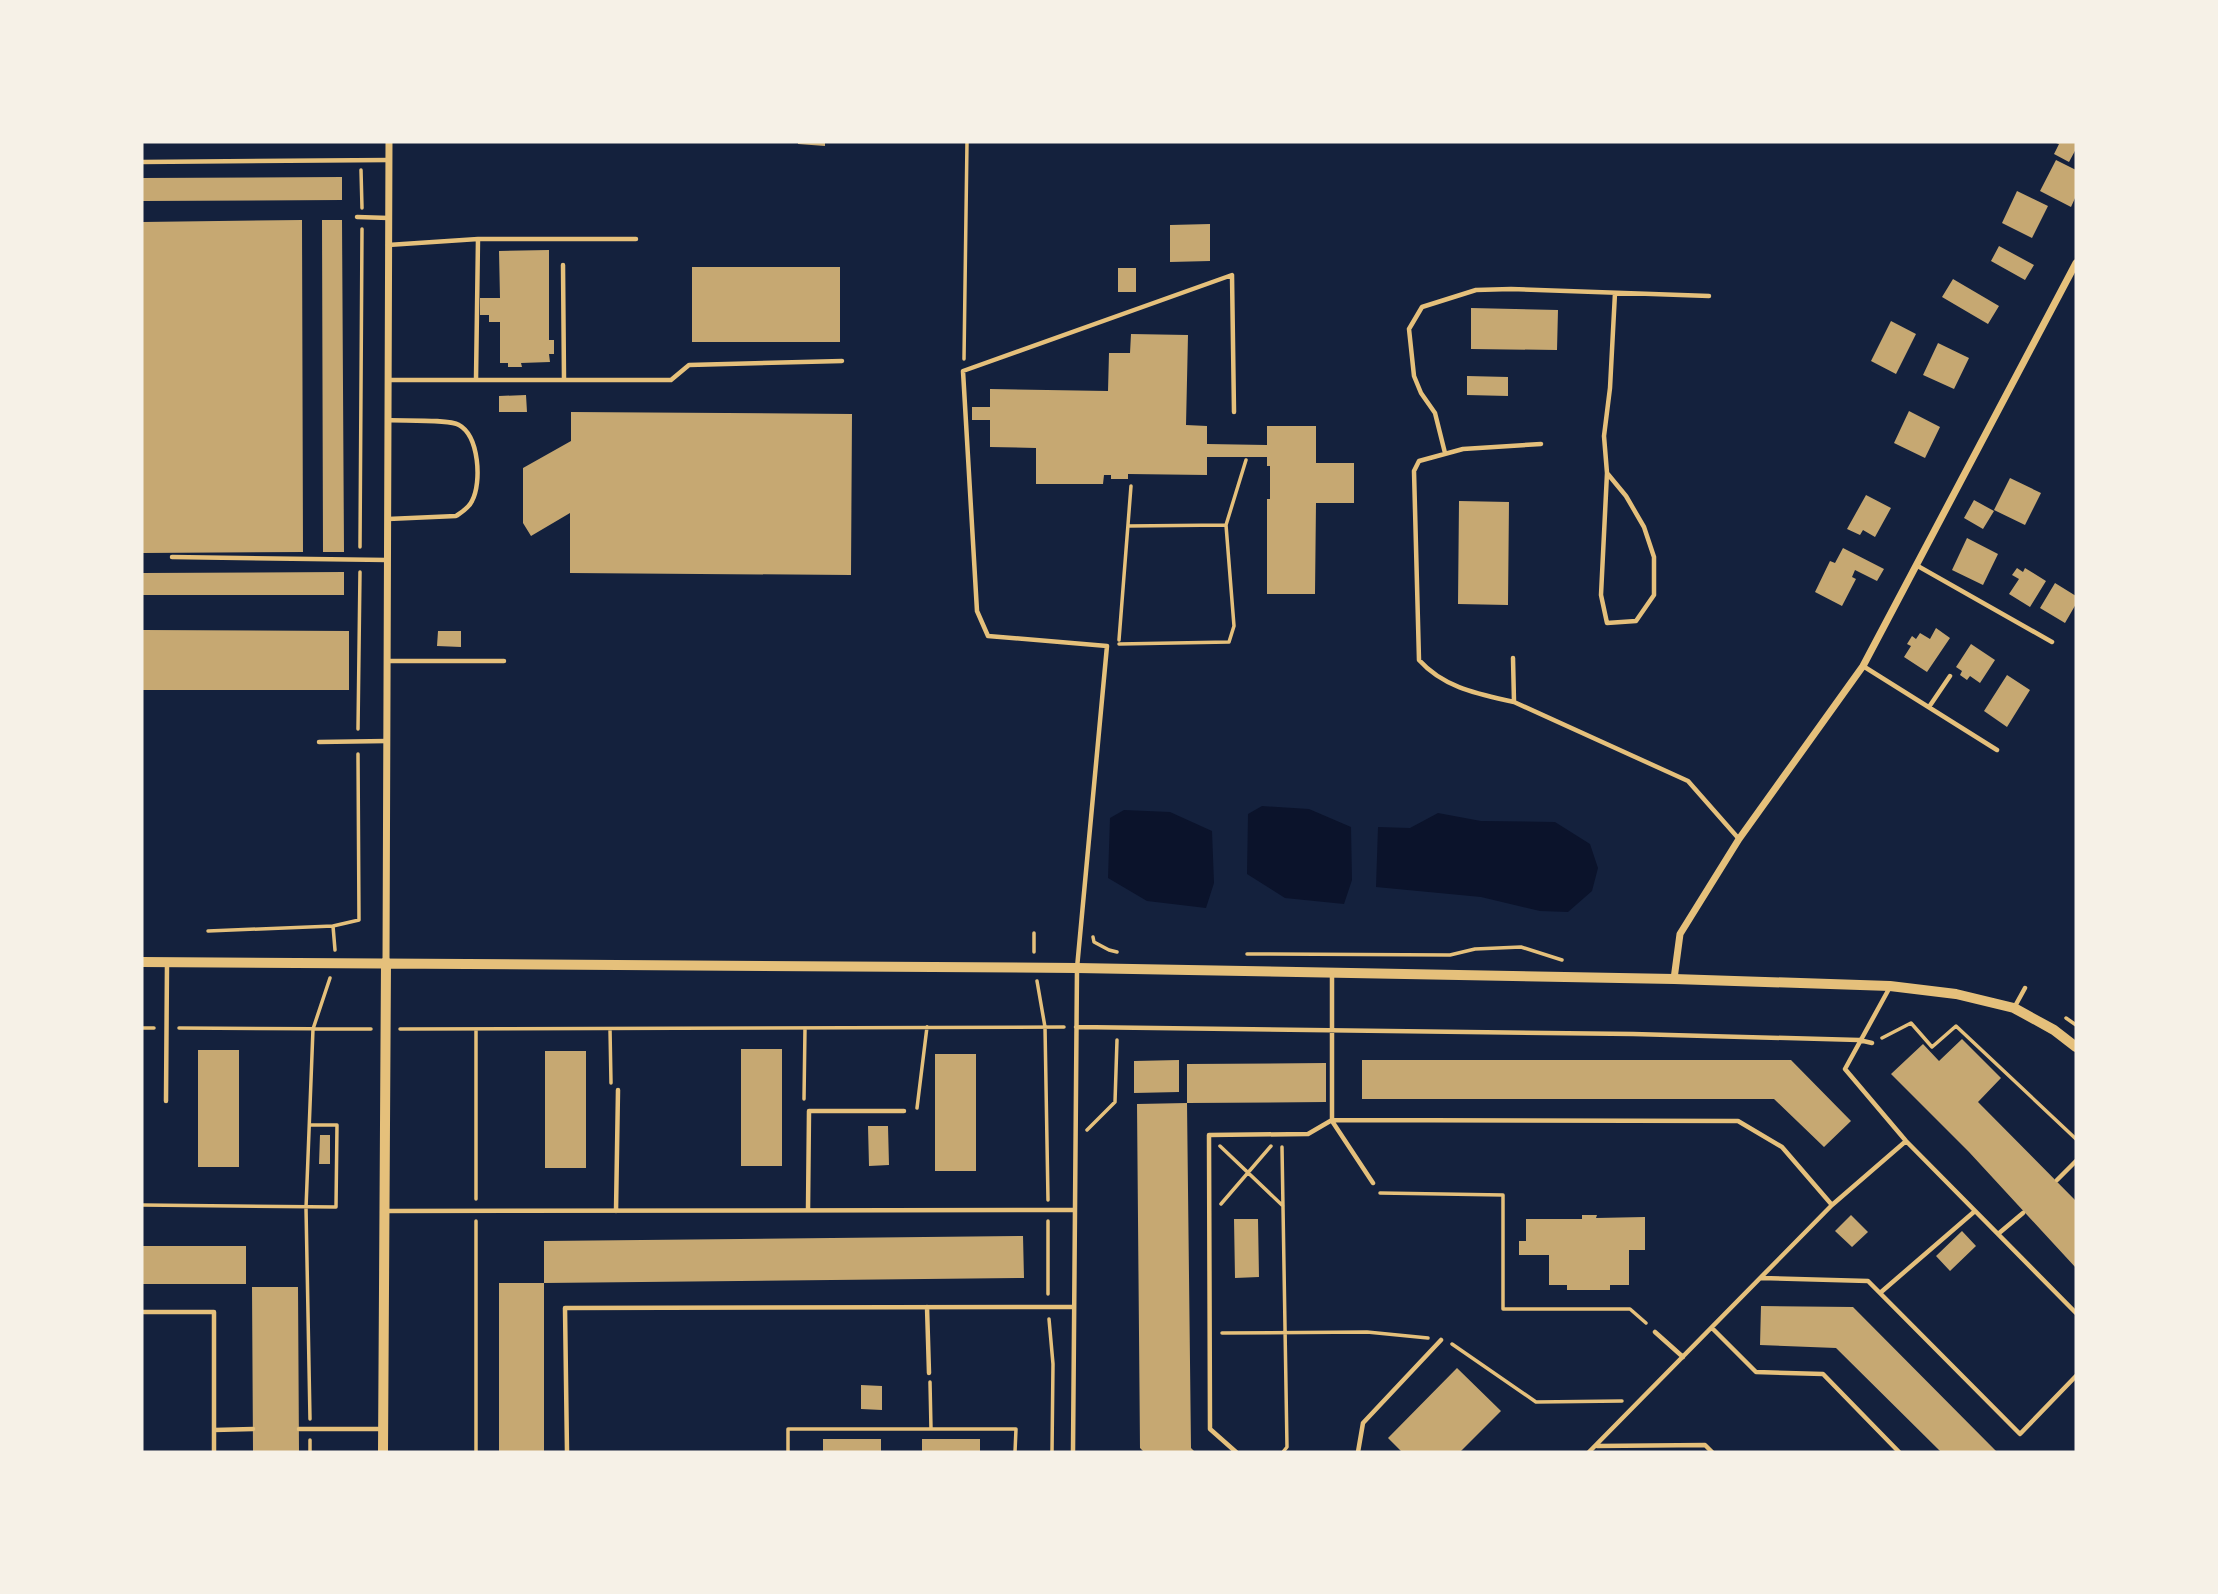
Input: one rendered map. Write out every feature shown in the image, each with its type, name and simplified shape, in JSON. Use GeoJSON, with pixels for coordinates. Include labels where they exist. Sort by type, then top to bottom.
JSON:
{"type":"FeatureCollection","features":[{"type":"Feature","properties":{"kind":"street"},"geometry":{"type":"LineString","coordinates":[[383,1452],[390,142]]}},
{"type":"Feature","properties":{"kind":"street"},"geometry":{"type":"LineString","coordinates":[[1674,979],[1680,934],[1739,839],[1863,666],[2076,263]]}},
{"type":"Feature","properties":{"kind":"street"},"geometry":{"type":"LineString","coordinates":[[142,962],[1077,968],[1674,979],[1890,986],[1956,994],[2014,1008],[2054,1030],[2076,1047]]}},
{"type":"Feature","properties":{"kind":"lane"},"geometry":{"type":"LineString","coordinates":[[142,162],[389,160]]}},
{"type":"Feature","properties":{"kind":"lane"},"geometry":{"type":"LineString","coordinates":[[360,217],[389,218]]}},
{"type":"Feature","properties":{"kind":"lane"},"geometry":{"type":"LineString","coordinates":[[476,380],[478,239]]}},
{"type":"Feature","properties":{"kind":"lane"},"geometry":{"type":"LineString","coordinates":[[388,245],[478,239],[636,239]]}},
{"type":"Feature","properties":{"kind":"lane"},"geometry":{"type":"LineString","coordinates":[[563,265],[564,380]]}},
{"type":"Feature","properties":{"kind":"lane"},"geometry":{"type":"LineString","coordinates":[[1073,1452],[1077,968],[1107,646],[988,636],[977,611],[963,371],[1232,275],[1234,412]]}},
{"type":"Feature","properties":{"kind":"lane"},"geometry":{"type":"LineString","coordinates":[[1445,453],[1435,414],[1414,376],[1409,330],[1422,307],[1476,289],[1548,289],[1709,296]]}},
{"type":"Feature","properties":{"kind":"lane"},"geometry":{"type":"LineString","coordinates":[[1607,473],[1626,496],[1644,527],[1654,557],[1654,595],[1636,621],[1607,623],[1601,595],[1607,473],[1604,436],[1612,363],[1615,293]]}},
{"type":"Feature","properties":{"kind":"lane"},"geometry":{"type":"LineString","coordinates":[[388,380],[671,380],[689,365],[842,361]]}},
{"type":"Feature","properties":{"kind":"lane"},"geometry":{"type":"LineString","coordinates":[[388,420],[457,423],[470,433],[476,450],[477,476],[473,500],[466,510],[456,516],[388,519]]}},
{"type":"Feature","properties":{"kind":"lane"},"geometry":{"type":"LineString","coordinates":[[1541,444],[1463,449],[1419,461],[1414,471],[1419,660],[1432,674],[1466,691],[1514,702],[1688,780],[1739,839]]}},
{"type":"Feature","properties":{"kind":"lane"},"geometry":{"type":"LineString","coordinates":[[172,557],[387,560]]}},
{"type":"Feature","properties":{"kind":"lane"},"geometry":{"type":"LineString","coordinates":[[1916,565],[2052,642]]}},
{"type":"Feature","properties":{"kind":"lane"},"geometry":{"type":"LineString","coordinates":[[1513,658],[1514,702]]}},
{"type":"Feature","properties":{"kind":"lane"},"geometry":{"type":"LineString","coordinates":[[387,661],[505,661]]}},
{"type":"Feature","properties":{"kind":"lane"},"geometry":{"type":"LineString","coordinates":[[1863,666],[1997,750]]}},
{"type":"Feature","properties":{"kind":"lane"},"geometry":{"type":"LineString","coordinates":[[1929,707],[1950,676]]}},
{"type":"Feature","properties":{"kind":"lane"},"geometry":{"type":"LineString","coordinates":[[319,742],[387,741]]}},
{"type":"Feature","properties":{"kind":"lane"},"geometry":{"type":"LineString","coordinates":[[166,1101],[167,962]]}},
{"type":"Feature","properties":{"kind":"lane"},"geometry":{"type":"LineString","coordinates":[[1332,973],[1332,1121],[1373,1183]]}},
{"type":"Feature","properties":{"kind":"lane"},"geometry":{"type":"LineString","coordinates":[[1890,986],[1845,1069],[1906,1141],[2076,1313]]}},
{"type":"Feature","properties":{"kind":"lane"},"geometry":{"type":"LineString","coordinates":[[2014,1008],[2025,988]]}},
{"type":"Feature","properties":{"kind":"lane"},"geometry":{"type":"LineString","coordinates":[[1076,1027],[1859,1040],[1872,1043]]}},
{"type":"Feature","properties":{"kind":"lane"},"geometry":{"type":"LineString","coordinates":[[615,1211],[618,1090]]}},
{"type":"Feature","properties":{"kind":"lane"},"geometry":{"type":"LineString","coordinates":[[808,1210],[809,1111],[904,1111]]}},
{"type":"Feature","properties":{"kind":"lane"},"geometry":{"type":"LineString","coordinates":[[1236,1452],[1210,1429],[1209,1135],[1308,1134],[1332,1121],[1738,1121],[1782,1147],[1832,1205]]}},
{"type":"Feature","properties":{"kind":"lane"},"geometry":{"type":"LineString","coordinates":[[1589,1452],[1832,1205],[1906,1141]]}},
{"type":"Feature","properties":{"kind":"lane"},"geometry":{"type":"LineString","coordinates":[[2057,1180],[2076,1161]]}},
{"type":"Feature","properties":{"kind":"lane"},"geometry":{"type":"LineString","coordinates":[[384,1210],[1075,1210]]}},
{"type":"Feature","properties":{"kind":"lane"},"geometry":{"type":"LineString","coordinates":[[1880,1293],[1975,1210]]}},
{"type":"Feature","properties":{"kind":"lane"},"geometry":{"type":"LineString","coordinates":[[1998,1234],[2024,1213]]}},
{"type":"Feature","properties":{"kind":"lane"},"geometry":{"type":"LineString","coordinates":[[1761,1278],[1868,1281],[2020,1434],[2076,1376]]}},
{"type":"Feature","properties":{"kind":"lane"},"geometry":{"type":"LineString","coordinates":[[927,1307],[929,1373]]}},
{"type":"Feature","properties":{"kind":"lane"},"geometry":{"type":"LineString","coordinates":[[567,1452],[565,1308],[1074,1307]]}},
{"type":"Feature","properties":{"kind":"lane"},"geometry":{"type":"LineString","coordinates":[[142,1312],[214,1312],[214,1452]]}},
{"type":"Feature","properties":{"kind":"lane"},"geometry":{"type":"LineString","coordinates":[[1712,1328],[1756,1372],[1823,1374],[1899,1452]]}},
{"type":"Feature","properties":{"kind":"lane"},"geometry":{"type":"LineString","coordinates":[[1655,1332],[1683,1357]]}},
{"type":"Feature","properties":{"kind":"lane"},"geometry":{"type":"LineString","coordinates":[[1358,1452],[1363,1423],[1441,1340]]}},
{"type":"Feature","properties":{"kind":"lane"},"geometry":{"type":"LineString","coordinates":[[214,1430],[253,1429]]}},
{"type":"Feature","properties":{"kind":"lane"},"geometry":{"type":"LineString","coordinates":[[299,1429],[383,1429]]}},
{"type":"Feature","properties":{"kind":"lane"},"geometry":{"type":"LineString","coordinates":[[1596,1446],[1705,1445],[1713,1452]]}},
{"type":"Feature","properties":{"kind":"lane"},"geometry":{"type":"LineString","coordinates":[[1073,1446],[1079,1452]]}},
{"type":"Feature","properties":{"kind":"path"},"geometry":{"type":"LineString","coordinates":[[963,371],[967,142]]}},
{"type":"Feature","properties":{"kind":"path"},"geometry":{"type":"LineString","coordinates":[[208,931],[333,926],[359,920],[361,160]]}},
{"type":"Feature","properties":{"kind":"path"},"geometry":{"type":"LineString","coordinates":[[1107,646],[1229,642],[1234,626],[1226,525],[1246,460]]}},
{"type":"Feature","properties":{"kind":"path"},"geometry":{"type":"LineString","coordinates":[[1128,526],[1226,525]]}},
{"type":"Feature","properties":{"kind":"path"},"geometry":{"type":"LineString","coordinates":[[310,1452],[306,1208],[313,1029],[335,962],[333,926]]}},
{"type":"Feature","properties":{"kind":"path"},"geometry":{"type":"LineString","coordinates":[[1034,933],[1034,968],[1045,1027],[1047,1307],[1053,1364],[1052,1452]]}},
{"type":"Feature","properties":{"kind":"path"},"geometry":{"type":"LineString","coordinates":[[1247,954],[1450,955],[1475,949],[1521,947],[1568,962]]}},
{"type":"Feature","properties":{"kind":"path"},"geometry":{"type":"LineString","coordinates":[[1872,1043],[1912,1023],[1932,1047],[1956,1026],[2076,1139]]}},
{"type":"Feature","properties":{"kind":"path"},"geometry":{"type":"LineString","coordinates":[[904,1111],[918,1108],[927,1027]]}},
{"type":"Feature","properties":{"kind":"path"},"geometry":{"type":"LineString","coordinates":[[142,1028],[477,1030],[1076,1027]]}},
{"type":"Feature","properties":{"kind":"path"},"geometry":{"type":"LineString","coordinates":[[805,1028],[804,1109],[809,1111]]}},
{"type":"Feature","properties":{"kind":"path"},"geometry":{"type":"LineString","coordinates":[[1075,1142],[1115,1102],[1117,1028]]}},
{"type":"Feature","properties":{"kind":"path"},"geometry":{"type":"LineString","coordinates":[[610,1029],[611,1082],[618,1090]]}},
{"type":"Feature","properties":{"kind":"path"},"geometry":{"type":"LineString","coordinates":[[477,1030],[477,1452]]}},
{"type":"Feature","properties":{"kind":"path"},"geometry":{"type":"LineString","coordinates":[[142,1205],[336,1207],[337,1125],[310,1125]]}},
{"type":"Feature","properties":{"kind":"path"},"geometry":{"type":"LineString","coordinates":[[1209,1217],[1282,1134]]}},
{"type":"Feature","properties":{"kind":"path"},"geometry":{"type":"LineString","coordinates":[[1282,1134],[1287,1447],[1283,1452]]}},
{"type":"Feature","properties":{"kind":"path"},"geometry":{"type":"LineString","coordinates":[[1209,1135],[1283,1207]]}},
{"type":"Feature","properties":{"kind":"path"},"geometry":{"type":"LineString","coordinates":[[1373,1183],[1380,1193],[1503,1195],[1503,1309],[1630,1309],[1655,1332]]}},
{"type":"Feature","properties":{"kind":"path"},"geometry":{"type":"LineString","coordinates":[[929,1373],[931,1429]]}},
{"type":"Feature","properties":{"kind":"path"},"geometry":{"type":"LineString","coordinates":[[788,1452],[788,1429],[1016,1429],[1015,1452]]}},
{"type":"Feature","properties":{"kind":"water"},"geometry":{"type":"Polygon","coordinates":[[[1262,806],[1309,809],[1351,827],[1352,880],[1344,904],[1285,898],[1247,874],[1248,814],[1262,806]]]}},
{"type":"Feature","properties":{"kind":"water"},"geometry":{"type":"Polygon","coordinates":[[[1124,810],[1170,812],[1212,831],[1214,883],[1206,908],[1147,901],[1108,878],[1110,818],[1124,810]]]}},
{"type":"Feature","properties":{"kind":"water"},"geometry":{"type":"Polygon","coordinates":[[[1438,813],[1481,821],[1555,822],[1590,844],[1598,868],[1592,891],[1568,912],[1540,911],[1481,897],[1376,887],[1378,827],[1410,828],[1438,813]]]}},
{"type":"Feature","properties":{"kind":"building"},"geometry":{"type":"Polygon","coordinates":[[[825,142],[825,146],[798,144],[825,142]]]}},
{"type":"Feature","properties":{"kind":"building"},"geometry":{"type":"Polygon","coordinates":[[[2053,142],[2076,142],[2076,149],[2069,162],[2054,154],[2059,144],[2053,142]]]}},
{"type":"Feature","properties":{"kind":"building"},"geometry":{"type":"Polygon","coordinates":[[[2056,160],[2076,170],[2076,196],[2071,207],[2040,191],[2056,160]]]}},
{"type":"Feature","properties":{"kind":"building"},"geometry":{"type":"Polygon","coordinates":[[[342,177],[342,200],[142,201],[142,178],[342,177]]]}},
{"type":"Feature","properties":{"kind":"building"},"geometry":{"type":"Polygon","coordinates":[[[2017,191],[2048,206],[2032,238],[2002,223],[2017,191]]]}},
{"type":"Feature","properties":{"kind":"building"},"geometry":{"type":"Polygon","coordinates":[[[302,220],[303,552],[142,553],[142,222],[302,220]]]}},
{"type":"Feature","properties":{"kind":"building"},"geometry":{"type":"Polygon","coordinates":[[[322,220],[342,220],[344,552],[323,552],[322,220]]]}},
{"type":"Feature","properties":{"kind":"building"},"geometry":{"type":"Polygon","coordinates":[[[1210,224],[1210,261],[1170,262],[1170,225],[1210,224]]]}},
{"type":"Feature","properties":{"kind":"building"},"geometry":{"type":"Polygon","coordinates":[[[1999,246],[2034,265],[2025,280],[1991,261],[1999,246]]]}},
{"type":"Feature","properties":{"kind":"building"},"geometry":{"type":"Polygon","coordinates":[[[549,250],[549,340],[554,340],[554,354],[549,354],[550,362],[521,363],[522,367],[508,367],[508,363],[500,363],[500,322],[489,322],[489,315],[480,315],[480,298],[500,298],[499,251],[549,250]]]}},
{"type":"Feature","properties":{"kind":"building"},"geometry":{"type":"Polygon","coordinates":[[[692,267],[840,267],[840,342],[692,342],[692,267]]]}},
{"type":"Feature","properties":{"kind":"building"},"geometry":{"type":"Polygon","coordinates":[[[1118,268],[1136,268],[1136,292],[1118,292],[1118,268]]]}},
{"type":"Feature","properties":{"kind":"building"},"geometry":{"type":"Polygon","coordinates":[[[1953,279],[1999,306],[1988,324],[1942,297],[1953,279]]]}},
{"type":"Feature","properties":{"kind":"building"},"geometry":{"type":"Polygon","coordinates":[[[1471,308],[1558,310],[1557,350],[1471,349],[1471,308]]]}},
{"type":"Feature","properties":{"kind":"building"},"geometry":{"type":"Polygon","coordinates":[[[1891,321],[1916,334],[1896,374],[1871,361],[1891,321]]]}},
{"type":"Feature","properties":{"kind":"building"},"geometry":{"type":"Polygon","coordinates":[[[1131,334],[1188,335],[1186,425],[1207,426],[1207,444],[1267,445],[1267,426],[1316,426],[1316,463],[1354,463],[1354,503],[1316,503],[1315,594],[1267,594],[1267,499],[1270,499],[1270,466],[1267,466],[1267,457],[1207,457],[1207,475],[1128,474],[1128,479],[1111,479],[1111,475],[1104,475],[1103,484],[1036,484],[1036,448],[990,447],[990,420],[972,420],[972,407],[990,407],[990,389],[1108,391],[1109,353],[1130,353],[1131,334]]]}},
{"type":"Feature","properties":{"kind":"building"},"geometry":{"type":"Polygon","coordinates":[[[1938,343],[1969,358],[1954,389],[1923,375],[1938,343]]]}},
{"type":"Feature","properties":{"kind":"building"},"geometry":{"type":"Polygon","coordinates":[[[1467,376],[1508,377],[1508,396],[1467,395],[1467,376]]]}},
{"type":"Feature","properties":{"kind":"building"},"geometry":{"type":"Polygon","coordinates":[[[526,395],[527,412],[499,412],[499,396],[526,395]]]}},
{"type":"Feature","properties":{"kind":"building"},"geometry":{"type":"Polygon","coordinates":[[[1909,411],[1940,427],[1925,458],[1894,443],[1909,411]]]}},
{"type":"Feature","properties":{"kind":"building"},"geometry":{"type":"Polygon","coordinates":[[[571,412],[852,414],[851,575],[570,573],[570,513],[531,536],[523,523],[523,468],[571,441],[571,412]]]}},
{"type":"Feature","properties":{"kind":"building"},"geometry":{"type":"Polygon","coordinates":[[[2010,478],[2041,493],[2025,525],[1994,510],[2010,478]]]}},
{"type":"Feature","properties":{"kind":"building"},"geometry":{"type":"Polygon","coordinates":[[[1866,495],[1891,508],[1875,537],[1863,530],[1860,535],[1847,529],[1866,495]]]}},
{"type":"Feature","properties":{"kind":"building"},"geometry":{"type":"Polygon","coordinates":[[[1974,500],[1994,511],[1983,529],[1964,518],[1974,500]]]}},
{"type":"Feature","properties":{"kind":"building"},"geometry":{"type":"Polygon","coordinates":[[[1459,501],[1509,502],[1508,605],[1458,604],[1459,501]]]}},
{"type":"Feature","properties":{"kind":"building"},"geometry":{"type":"Polygon","coordinates":[[[1967,538],[1998,554],[1983,585],[1952,570],[1967,538]]]}},
{"type":"Feature","properties":{"kind":"building"},"geometry":{"type":"Polygon","coordinates":[[[1843,548],[1884,569],[1877,581],[1855,570],[1852,577],[1856,579],[1842,606],[1815,592],[1830,561],[1835,563],[1843,548]]]}},
{"type":"Feature","properties":{"kind":"building"},"geometry":{"type":"Polygon","coordinates":[[[2017,568],[2023,572],[2025,568],[2046,581],[2030,607],[2009,594],[2019,579],[2012,575],[2017,568]]]}},
{"type":"Feature","properties":{"kind":"building"},"geometry":{"type":"Polygon","coordinates":[[[344,572],[344,595],[142,595],[142,573],[344,572]]]}},
{"type":"Feature","properties":{"kind":"building"},"geometry":{"type":"Polygon","coordinates":[[[2055,583],[2076,596],[2076,604],[2065,623],[2040,608],[2055,583]]]}},
{"type":"Feature","properties":{"kind":"building"},"geometry":{"type":"Polygon","coordinates":[[[1936,628],[1950,638],[1927,672],[1904,657],[1911,646],[1907,644],[1912,636],[1916,639],[1920,633],[1930,639],[1936,628]]]}},
{"type":"Feature","properties":{"kind":"building"},"geometry":{"type":"Polygon","coordinates":[[[142,630],[349,631],[349,690],[142,690],[142,630]]]}},
{"type":"Feature","properties":{"kind":"building"},"geometry":{"type":"Polygon","coordinates":[[[438,631],[461,631],[461,647],[437,646],[438,631]]]}},
{"type":"Feature","properties":{"kind":"building"},"geometry":{"type":"Polygon","coordinates":[[[1971,644],[1995,660],[1980,683],[1970,676],[1967,680],[1960,675],[1962,671],[1956,667],[1971,644]]]}},
{"type":"Feature","properties":{"kind":"building"},"geometry":{"type":"Polygon","coordinates":[[[2007,675],[2030,690],[2007,727],[1984,711],[2007,675]]]}},
{"type":"Feature","properties":{"kind":"building"},"geometry":{"type":"Polygon","coordinates":[[[1962,1039],[2001,1078],[1978,1102],[2076,1201],[2076,1268],[1969,1152],[1891,1074],[1923,1044],[1939,1061],[1962,1039]]]}},
{"type":"Feature","properties":{"kind":"building"},"geometry":{"type":"Polygon","coordinates":[[[741,1049],[782,1049],[782,1166],[741,1166],[741,1049]]]}},
{"type":"Feature","properties":{"kind":"building"},"geometry":{"type":"Polygon","coordinates":[[[198,1050],[239,1050],[239,1167],[198,1167],[198,1050]]]}},
{"type":"Feature","properties":{"kind":"building"},"geometry":{"type":"Polygon","coordinates":[[[545,1051],[586,1051],[586,1168],[545,1168],[545,1051]]]}},
{"type":"Feature","properties":{"kind":"building"},"geometry":{"type":"Polygon","coordinates":[[[935,1054],[976,1054],[976,1171],[935,1171],[935,1054]]]}},
{"type":"Feature","properties":{"kind":"building"},"geometry":{"type":"Polygon","coordinates":[[[1179,1060],[1179,1092],[1134,1093],[1134,1061],[1179,1060]]]}},
{"type":"Feature","properties":{"kind":"building"},"geometry":{"type":"Polygon","coordinates":[[[1362,1060],[1791,1060],[1851,1121],[1824,1147],[1774,1099],[1362,1099],[1362,1060]]]}},
{"type":"Feature","properties":{"kind":"building"},"geometry":{"type":"Polygon","coordinates":[[[1326,1063],[1326,1102],[1187,1103],[1187,1064],[1326,1063]]]}},
{"type":"Feature","properties":{"kind":"building"},"geometry":{"type":"Polygon","coordinates":[[[1187,1103],[1191,1448],[1195,1452],[1144,1452],[1140,1448],[1137,1104],[1187,1103]]]}},
{"type":"Feature","properties":{"kind":"building"},"geometry":{"type":"Polygon","coordinates":[[[868,1126],[888,1126],[889,1165],[869,1166],[868,1126]]]}},
{"type":"Feature","properties":{"kind":"building"},"geometry":{"type":"Polygon","coordinates":[[[320,1135],[330,1135],[330,1164],[319,1164],[320,1135]]]}},
{"type":"Feature","properties":{"kind":"building"},"geometry":{"type":"Polygon","coordinates":[[[1582,1215],[1597,1215],[1596,1218],[1645,1217],[1645,1250],[1629,1250],[1629,1285],[1610,1285],[1610,1290],[1567,1290],[1567,1285],[1549,1285],[1549,1255],[1519,1255],[1519,1241],[1526,1241],[1526,1219],[1582,1219],[1582,1215]]]}},
{"type":"Feature","properties":{"kind":"building"},"geometry":{"type":"Polygon","coordinates":[[[1851,1215],[1868,1232],[1852,1247],[1835,1231],[1851,1215]]]}},
{"type":"Feature","properties":{"kind":"building"},"geometry":{"type":"Polygon","coordinates":[[[1234,1219],[1258,1219],[1259,1277],[1235,1278],[1234,1219]]]}},
{"type":"Feature","properties":{"kind":"building"},"geometry":{"type":"Polygon","coordinates":[[[1962,1231],[1976,1246],[1950,1271],[1936,1256],[1962,1231]]]}},
{"type":"Feature","properties":{"kind":"building"},"geometry":{"type":"Polygon","coordinates":[[[1023,1236],[1024,1278],[544,1283],[544,1241],[1023,1236]]]}},
{"type":"Feature","properties":{"kind":"building"},"geometry":{"type":"Polygon","coordinates":[[[142,1246],[246,1246],[246,1284],[142,1284],[142,1246]]]}},
{"type":"Feature","properties":{"kind":"building"},"geometry":{"type":"Polygon","coordinates":[[[499,1283],[544,1283],[544,1452],[499,1452],[499,1283]]]}},
{"type":"Feature","properties":{"kind":"building"},"geometry":{"type":"Polygon","coordinates":[[[252,1287],[298,1287],[299,1452],[253,1452],[252,1287]]]}},
{"type":"Feature","properties":{"kind":"building"},"geometry":{"type":"Polygon","coordinates":[[[1761,1306],[1853,1307],[1997,1452],[1941,1452],[1836,1348],[1760,1345],[1761,1306]]]}},
{"type":"Feature","properties":{"kind":"building"},"geometry":{"type":"Polygon","coordinates":[[[1457,1368],[1501,1411],[1460,1452],[1402,1452],[1388,1438],[1457,1368]]]}},
{"type":"Feature","properties":{"kind":"building"},"geometry":{"type":"Polygon","coordinates":[[[861,1385],[882,1386],[882,1410],[861,1409],[861,1385]]]}},
{"type":"Feature","properties":{"kind":"building"},"geometry":{"type":"Polygon","coordinates":[[[823,1439],[881,1439],[881,1452],[823,1452],[823,1439]]]}},
{"type":"Feature","properties":{"kind":"building"},"geometry":{"type":"Polygon","coordinates":[[[922,1439],[980,1439],[980,1452],[922,1452],[922,1439]]]}}]}
